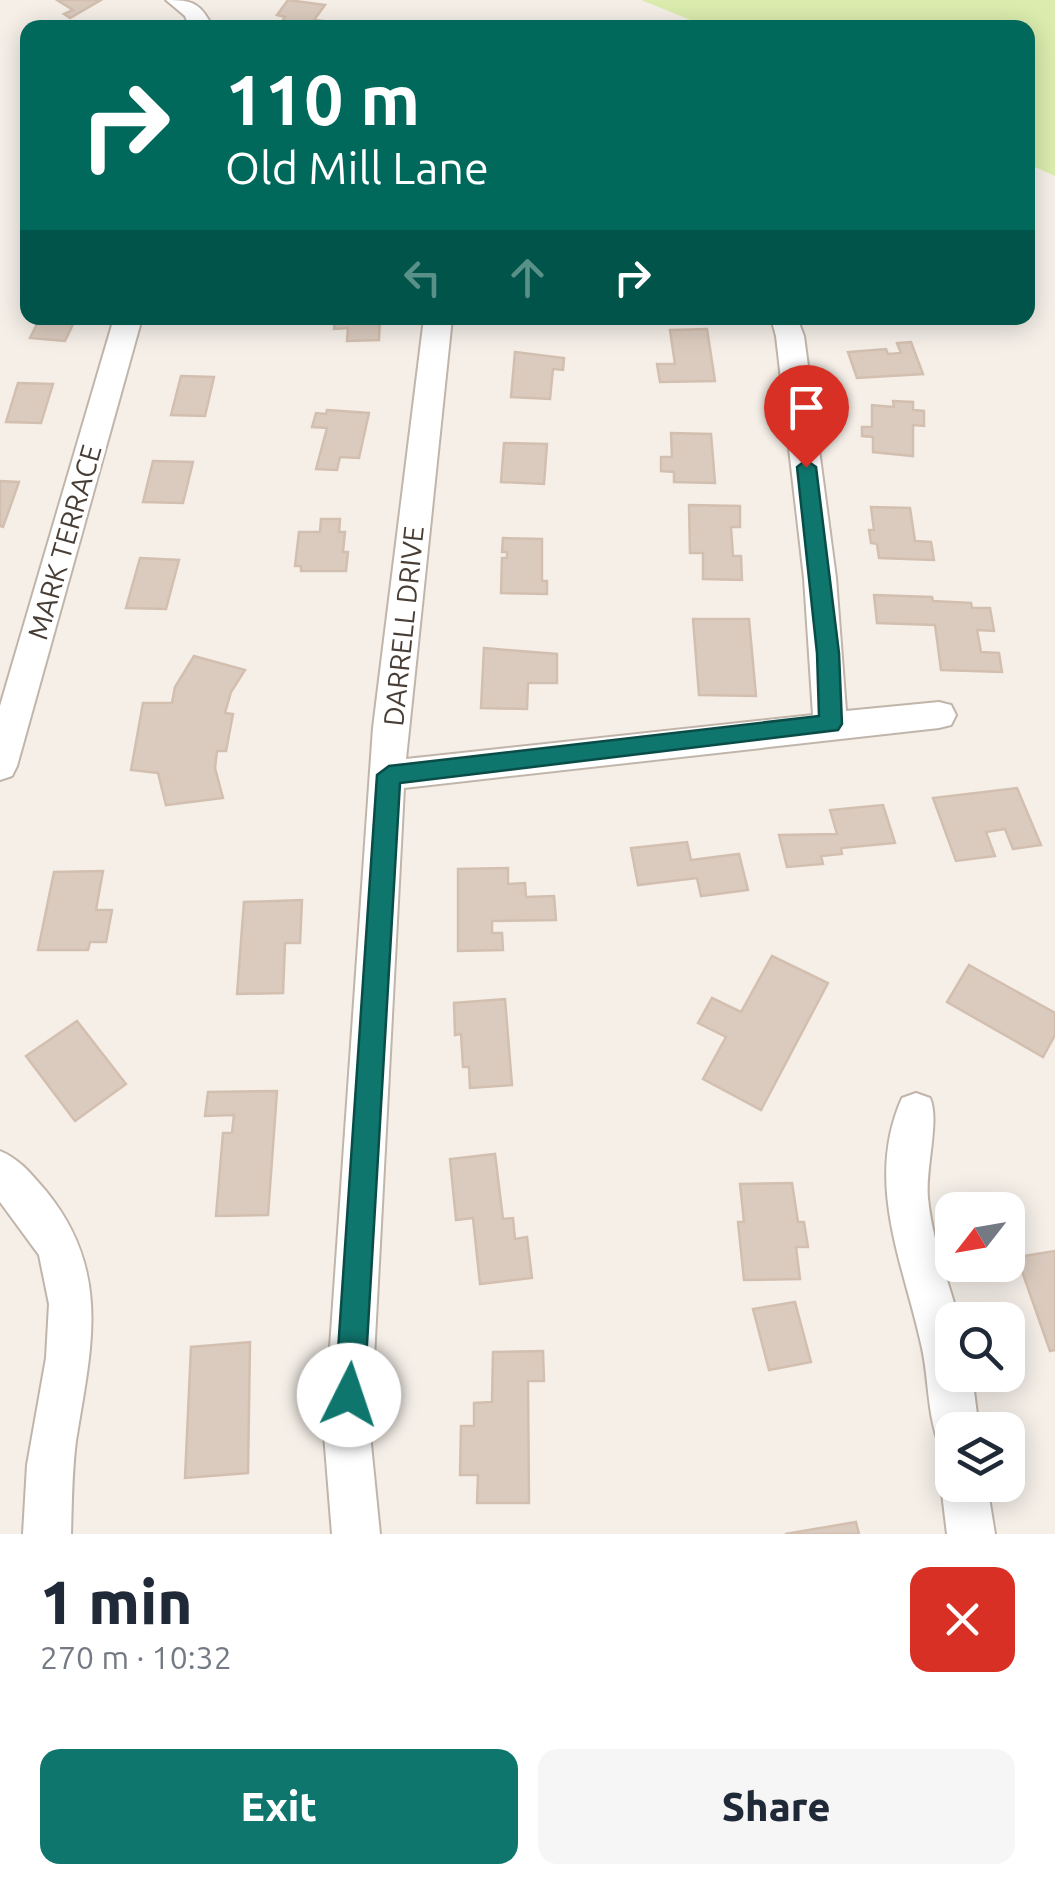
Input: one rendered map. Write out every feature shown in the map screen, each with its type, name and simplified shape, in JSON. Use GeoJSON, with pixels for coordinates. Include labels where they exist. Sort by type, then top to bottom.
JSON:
{"type":"FeatureCollection","features":[{"type":"Feature","properties":{"kind":"street"},"geometry":{"type":"LineString","coordinates":[[177,0],[194,12],[198,20]]}},
{"type":"Feature","properties":{"kind":"street","name":"MARK TERRACE"},"geometry":{"type":"LineString","coordinates":[[0,766],[9,703],[126,325]]}},
{"type":"Feature","properties":{"kind":"street","name":"DARRELL DRIVE"},"geometry":{"type":"LineString","coordinates":[[356,1534],[347,1434],[390,728],[437,325]]}},
{"type":"Feature","properties":{"kind":"street"},"geometry":{"type":"LineString","coordinates":[[786,325],[828,653],[830,724]]}},
{"type":"Feature","properties":{"kind":"street"},"geometry":{"type":"LineString","coordinates":[[389,775],[939,714]]}},
{"type":"Feature","properties":{"kind":"street"},"geometry":{"type":"LineString","coordinates":[[916,1112],[904,1164],[906,1198],[912,1234],[944,1344],[953,1412]]}},
{"type":"Feature","properties":{"kind":"street"},"geometry":{"type":"LineString","coordinates":[[0,1171],[37,1214],[60,1252],[70,1300],[69,1358],[50,1464],[47,1534]]}},
{"type":"Feature","properties":{"kind":"street"},"geometry":{"type":"LineString","coordinates":[[966,1502],[971,1534]]}},
{"type":"Feature","properties":{"kind":"green space"},"geometry":{"type":"Polygon","coordinates":[[[641,0],[1055,0],[1055,176],[1035,167],[1035,20],[691,20],[641,0]]]}},
{"type":"Feature","properties":{"kind":"building"},"geometry":{"type":"Polygon","coordinates":[[[57,0],[101,0],[70,18],[64,14],[73,10],[57,0]]]}},
{"type":"Feature","properties":{"kind":"building"},"geometry":{"type":"Polygon","coordinates":[[[288,0],[325,5],[314,20],[283,20],[285,17],[277,15],[288,0]]]}},
{"type":"Feature","properties":{"kind":"building"},"geometry":{"type":"Polygon","coordinates":[[[36,325],[73,325],[65,341],[30,338],[36,325]]]}},
{"type":"Feature","properties":{"kind":"building"},"geometry":{"type":"Polygon","coordinates":[[[334,325],[380,325],[379,340],[347,341],[348,328],[334,329],[334,325]]]}},
{"type":"Feature","properties":{"kind":"building"},"geometry":{"type":"Polygon","coordinates":[[[707,329],[715,381],[660,382],[657,364],[675,364],[670,330],[707,329]]]}},
{"type":"Feature","properties":{"kind":"building"},"geometry":{"type":"Polygon","coordinates":[[[911,342],[923,374],[857,378],[848,352],[886,349],[888,354],[901,353],[897,343],[911,342]]]}},
{"type":"Feature","properties":{"kind":"building"},"geometry":{"type":"Polygon","coordinates":[[[515,352],[564,358],[563,370],[553,369],[550,399],[511,397],[515,352]]]}},
{"type":"Feature","properties":{"kind":"building"},"geometry":{"type":"Polygon","coordinates":[[[181,376],[214,377],[205,416],[171,415],[181,376]]]}},
{"type":"Feature","properties":{"kind":"building"},"geometry":{"type":"Polygon","coordinates":[[[18,383],[53,384],[41,423],[6,422],[18,383]]]}},
{"type":"Feature","properties":{"kind":"building"},"geometry":{"type":"Polygon","coordinates":[[[893,401],[913,402],[913,410],[924,411],[924,426],[913,425],[913,456],[873,452],[873,437],[862,436],[862,427],[872,427],[872,405],[894,407],[893,401]]]}},
{"type":"Feature","properties":{"kind":"building"},"geometry":{"type":"Polygon","coordinates":[[[327,410],[369,413],[359,458],[340,457],[337,470],[316,469],[327,428],[312,427],[316,413],[326,414],[327,410]]]}},
{"type":"Feature","properties":{"kind":"building"},"geometry":{"type":"Polygon","coordinates":[[[671,433],[711,434],[715,483],[674,482],[674,472],[661,471],[661,457],[672,457],[671,433]]]}},
{"type":"Feature","properties":{"kind":"building"},"geometry":{"type":"Polygon","coordinates":[[[504,443],[547,444],[544,484],[501,482],[504,443]]]}},
{"type":"Feature","properties":{"kind":"building"},"geometry":{"type":"Polygon","coordinates":[[[153,461],[193,462],[183,503],[143,502],[153,461]]]}},
{"type":"Feature","properties":{"kind":"building"},"geometry":{"type":"Polygon","coordinates":[[[0,481],[19,482],[3,527],[0,526],[0,481]]]}},
{"type":"Feature","properties":{"kind":"building"},"geometry":{"type":"Polygon","coordinates":[[[689,505],[740,506],[740,527],[731,527],[733,556],[741,556],[742,580],[703,579],[703,553],[690,553],[689,505]]]}},
{"type":"Feature","properties":{"kind":"building"},"geometry":{"type":"Polygon","coordinates":[[[871,507],[910,508],[915,541],[931,542],[934,560],[879,558],[877,544],[871,543],[871,507]]]}},
{"type":"Feature","properties":{"kind":"building"},"geometry":{"type":"Polygon","coordinates":[[[321,519],[340,519],[339,532],[345,532],[343,552],[348,552],[346,571],[301,571],[301,566],[295,566],[299,532],[320,532],[321,519]]]}},
{"type":"Feature","properties":{"kind":"building"},"geometry":{"type":"Polygon","coordinates":[[[503,538],[542,539],[542,581],[547,581],[547,594],[501,593],[502,558],[507,558],[507,552],[502,552],[503,538]]]}},
{"type":"Feature","properties":{"kind":"building"},"geometry":{"type":"Polygon","coordinates":[[[140,558],[179,560],[166,609],[126,608],[140,558]]]}},
{"type":"Feature","properties":{"kind":"building"},"geometry":{"type":"Polygon","coordinates":[[[874,595],[932,597],[933,601],[990,608],[994,631],[977,630],[981,652],[999,653],[1002,672],[941,670],[935,625],[877,623],[874,595]]]}},
{"type":"Feature","properties":{"kind":"building"},"geometry":{"type":"Polygon","coordinates":[[[693,619],[749,619],[756,696],[699,695],[693,619]]]}},
{"type":"Feature","properties":{"kind":"building"},"geometry":{"type":"Polygon","coordinates":[[[484,648],[557,654],[557,683],[528,683],[527,709],[481,708],[484,648]]]}},
{"type":"Feature","properties":{"kind":"building"},"geometry":{"type":"Polygon","coordinates":[[[194,656],[245,670],[231,692],[225,713],[233,714],[226,751],[217,751],[215,768],[223,798],[166,805],[158,773],[131,770],[143,703],[172,703],[175,687],[194,656]]]}},
{"type":"Feature","properties":{"kind":"building"},"geometry":{"type":"Polygon","coordinates":[[[1017,788],[1041,845],[1013,849],[1005,829],[986,832],[995,856],[956,861],[933,798],[1017,788]]]}},
{"type":"Feature","properties":{"kind":"building"},"geometry":{"type":"Polygon","coordinates":[[[883,805],[895,843],[841,848],[842,854],[821,856],[823,864],[787,867],[779,835],[837,834],[830,810],[883,805]]]}},
{"type":"Feature","properties":{"kind":"building"},"geometry":{"type":"Polygon","coordinates":[[[687,842],[691,860],[739,854],[748,890],[701,896],[697,878],[638,885],[631,848],[687,842]]]}},
{"type":"Feature","properties":{"kind":"building"},"geometry":{"type":"Polygon","coordinates":[[[508,868],[508,884],[525,883],[526,897],[554,896],[556,920],[492,921],[492,933],[502,933],[503,950],[458,951],[458,869],[508,868]]]}},
{"type":"Feature","properties":{"kind":"building"},"geometry":{"type":"Polygon","coordinates":[[[103,871],[96,910],[112,910],[106,942],[90,942],[88,950],[38,950],[54,872],[103,871]]]}},
{"type":"Feature","properties":{"kind":"building"},"geometry":{"type":"Polygon","coordinates":[[[302,900],[300,943],[285,943],[283,993],[237,994],[244,902],[302,900]]]}},
{"type":"Feature","properties":{"kind":"building"},"geometry":{"type":"Polygon","coordinates":[[[772,956],[828,983],[761,1110],[703,1079],[726,1037],[698,1023],[712,998],[741,1012],[772,956]]]}},
{"type":"Feature","properties":{"kind":"building"},"geometry":{"type":"Polygon","coordinates":[[[969,965],[1055,1013],[1055,1035],[1043,1057],[947,1002],[969,965]]]}},
{"type":"Feature","properties":{"kind":"building"},"geometry":{"type":"Polygon","coordinates":[[[505,999],[512,1085],[470,1088],[469,1067],[463,1067],[461,1034],[455,1035],[454,1003],[505,999]]]}},
{"type":"Feature","properties":{"kind":"building"},"geometry":{"type":"Polygon","coordinates":[[[77,1021],[126,1084],[75,1121],[26,1056],[77,1021]]]}},
{"type":"Feature","properties":{"kind":"building"},"geometry":{"type":"Polygon","coordinates":[[[277,1091],[268,1215],[216,1216],[223,1133],[232,1133],[234,1115],[205,1116],[208,1092],[277,1091]]]}},
{"type":"Feature","properties":{"kind":"building"},"geometry":{"type":"Polygon","coordinates":[[[495,1154],[503,1219],[513,1218],[515,1239],[527,1237],[532,1278],[480,1284],[473,1218],[456,1220],[450,1159],[495,1154]]]}},
{"type":"Feature","properties":{"kind":"building"},"geometry":{"type":"Polygon","coordinates":[[[792,1183],[798,1222],[804,1222],[808,1247],[796,1247],[800,1279],[744,1280],[738,1222],[744,1222],[740,1184],[792,1183]]]}},
{"type":"Feature","properties":{"kind":"building"},"geometry":{"type":"Polygon","coordinates":[[[1055,1251],[1055,1350],[1050,1351],[1025,1280],[1025,1256],[1055,1251]]]}},
{"type":"Feature","properties":{"kind":"building"},"geometry":{"type":"Polygon","coordinates":[[[795,1302],[811,1362],[769,1370],[753,1309],[795,1302]]]}},
{"type":"Feature","properties":{"kind":"building"},"geometry":{"type":"Polygon","coordinates":[[[250,1342],[248,1473],[185,1478],[191,1347],[250,1342]]]}},
{"type":"Feature","properties":{"kind":"building"},"geometry":{"type":"Polygon","coordinates":[[[543,1351],[544,1381],[528,1381],[529,1503],[477,1503],[478,1475],[460,1475],[461,1426],[474,1426],[474,1403],[492,1402],[493,1352],[543,1351]]]}},
{"type":"Feature","properties":{"kind":"building"},"geometry":{"type":"Polygon","coordinates":[[[856,1522],[859,1534],[785,1534],[856,1522]]]}},
{"type":"Feature","properties":{"kind":"route"},"geometry":{"type":"LineString","coordinates":[[349,1395],[389,775],[830,724],[828,653],[806,467]]}}]}
